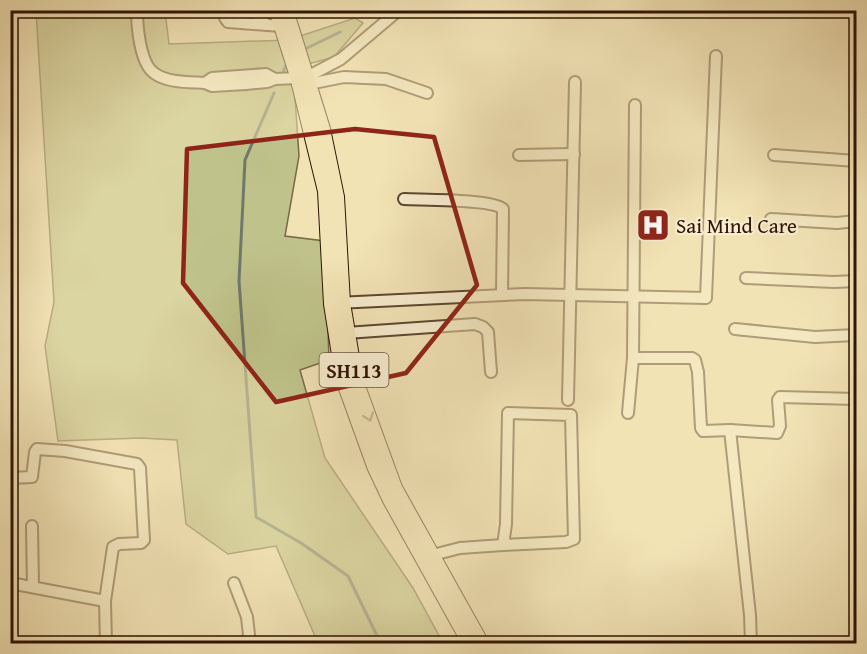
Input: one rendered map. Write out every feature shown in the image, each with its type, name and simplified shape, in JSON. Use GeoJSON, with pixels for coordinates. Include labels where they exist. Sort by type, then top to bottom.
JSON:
{"type":"FeatureCollection","features":[{"type":"Feature","properties":{"kind":"main road","name":"SH113"},"geometry":{"type":"LineString","coordinates":[[276,10],[281,28],[323,129],[336,197],[337,303],[343,380],[349,400],[390,501],[482,644]]}},
{"type":"Feature","properties":{"kind":"main road","name":"SH113"},"geometry":{"type":"LineString","coordinates":[[281,28],[286,10]]}},
{"type":"Feature","properties":{"kind":"main road","name":"SH113"},"geometry":{"type":"LineString","coordinates":[[337,303],[356,381],[395,488],[470,644]]}},
{"type":"Feature","properties":{"kind":"street"},"geometry":{"type":"LineString","coordinates":[[137,10],[141,44],[147,66],[154,73],[166,79],[205,82],[212,86],[246,80],[267,82],[275,79],[303,77],[386,79],[427,93]]}},
{"type":"Feature","properties":{"kind":"street"},"geometry":{"type":"LineString","coordinates":[[225,10],[225,18],[228,22],[281,28]]}},
{"type":"Feature","properties":{"kind":"street"},"geometry":{"type":"LineString","coordinates":[[258,10],[259,18],[281,28]]}},
{"type":"Feature","properties":{"kind":"street"},"geometry":{"type":"LineString","coordinates":[[303,77],[341,59],[399,10]]}},
{"type":"Feature","properties":{"kind":"street"},"geometry":{"type":"LineString","coordinates":[[337,303],[502,295],[632,295],[706,298],[716,56]]}},
{"type":"Feature","properties":{"kind":"street"},"geometry":{"type":"LineString","coordinates":[[568,400],[576,82]]}},
{"type":"Feature","properties":{"kind":"street"},"geometry":{"type":"LineString","coordinates":[[628,413],[633,358],[635,105]]}},
{"type":"Feature","properties":{"kind":"street"},"geometry":{"type":"LineString","coordinates":[[519,155],[574,154]]}},
{"type":"Feature","properties":{"kind":"street"},"geometry":{"type":"LineString","coordinates":[[774,155],[856,161]]}},
{"type":"Feature","properties":{"kind":"street"},"geometry":{"type":"LineString","coordinates":[[404,199],[499,205],[503,209],[502,295]]}},
{"type":"Feature","properties":{"kind":"street"},"geometry":{"type":"LineString","coordinates":[[771,219],[856,222]]}},
{"type":"Feature","properties":{"kind":"street"},"geometry":{"type":"LineString","coordinates":[[746,278],[856,281]]}},
{"type":"Feature","properties":{"kind":"street"},"geometry":{"type":"LineString","coordinates":[[346,333],[475,324],[488,332],[491,372]]}},
{"type":"Feature","properties":{"kind":"street"},"geometry":{"type":"LineString","coordinates":[[735,329],[815,337],[856,335]]}},
{"type":"Feature","properties":{"kind":"street"},"geometry":{"type":"LineString","coordinates":[[633,358],[692,358],[695,360],[698,372],[701,428],[708,432],[730,430],[771,433],[780,431],[778,400],[780,397],[856,399]]}},
{"type":"Feature","properties":{"kind":"street"},"geometry":{"type":"LineString","coordinates":[[427,556],[460,548],[566,542],[574,539],[571,415],[508,413],[506,524],[502,545]]}},
{"type":"Feature","properties":{"kind":"street"},"geometry":{"type":"LineString","coordinates":[[730,430],[750,615],[751,644]]}},
{"type":"Feature","properties":{"kind":"street"},"geometry":{"type":"LineString","coordinates":[[10,478],[32,477],[37,449],[65,451],[137,464],[141,476],[144,540],[141,543],[119,544],[113,547],[105,601],[106,644]]}},
{"type":"Feature","properties":{"kind":"street"},"geometry":{"type":"LineString","coordinates":[[32,526],[33,587]]}},
{"type":"Feature","properties":{"kind":"street"},"geometry":{"type":"LineString","coordinates":[[10,583],[105,601]]}},
{"type":"Feature","properties":{"kind":"street"},"geometry":{"type":"LineString","coordinates":[[234,583],[247,617],[250,644]]}},
{"type":"Feature","properties":{"kind":"highlighted area"},"geometry":{"type":"Polygon","coordinates":[[[355,129],[434,137],[477,285],[406,373],[276,402],[183,283],[187,149],[355,129]]]}},
{"type":"Feature","properties":{"kind":"green space"},"geometry":{"type":"Polygon","coordinates":[[[36,11],[165,11],[169,44],[288,40],[355,18],[363,23],[334,57],[293,68],[299,156],[285,236],[325,241],[329,360],[300,370],[325,458],[413,588],[443,643],[358,643],[355,638],[333,643],[318,643],[276,546],[228,554],[186,524],[177,440],[141,438],[58,441],[45,346],[54,302],[36,11]]]}},
{"type":"Feature","properties":{"kind":"building"},"geometry":{"type":"Polygon","coordinates":[[[666,213],[667,231],[642,231],[642,214],[666,213]]]}},
{"type":"Feature","properties":{"kind":"waterway"},"geometry":{"type":"LineString","coordinates":[[303,50],[340,32]]}},
{"type":"Feature","properties":{"kind":"waterway"},"geometry":{"type":"LineString","coordinates":[[283,72],[287,63]]}},
{"type":"Feature","properties":{"kind":"waterway"},"geometry":{"type":"LineString","coordinates":[[274,93],[245,160],[239,281],[256,517],[301,543],[348,576],[381,644]]}},
{"type":"Feature","properties":{"kind":"place","name":"Sai Mind Care"},"geometry":{"type":"Point","coordinates":[653,225]}}]}
